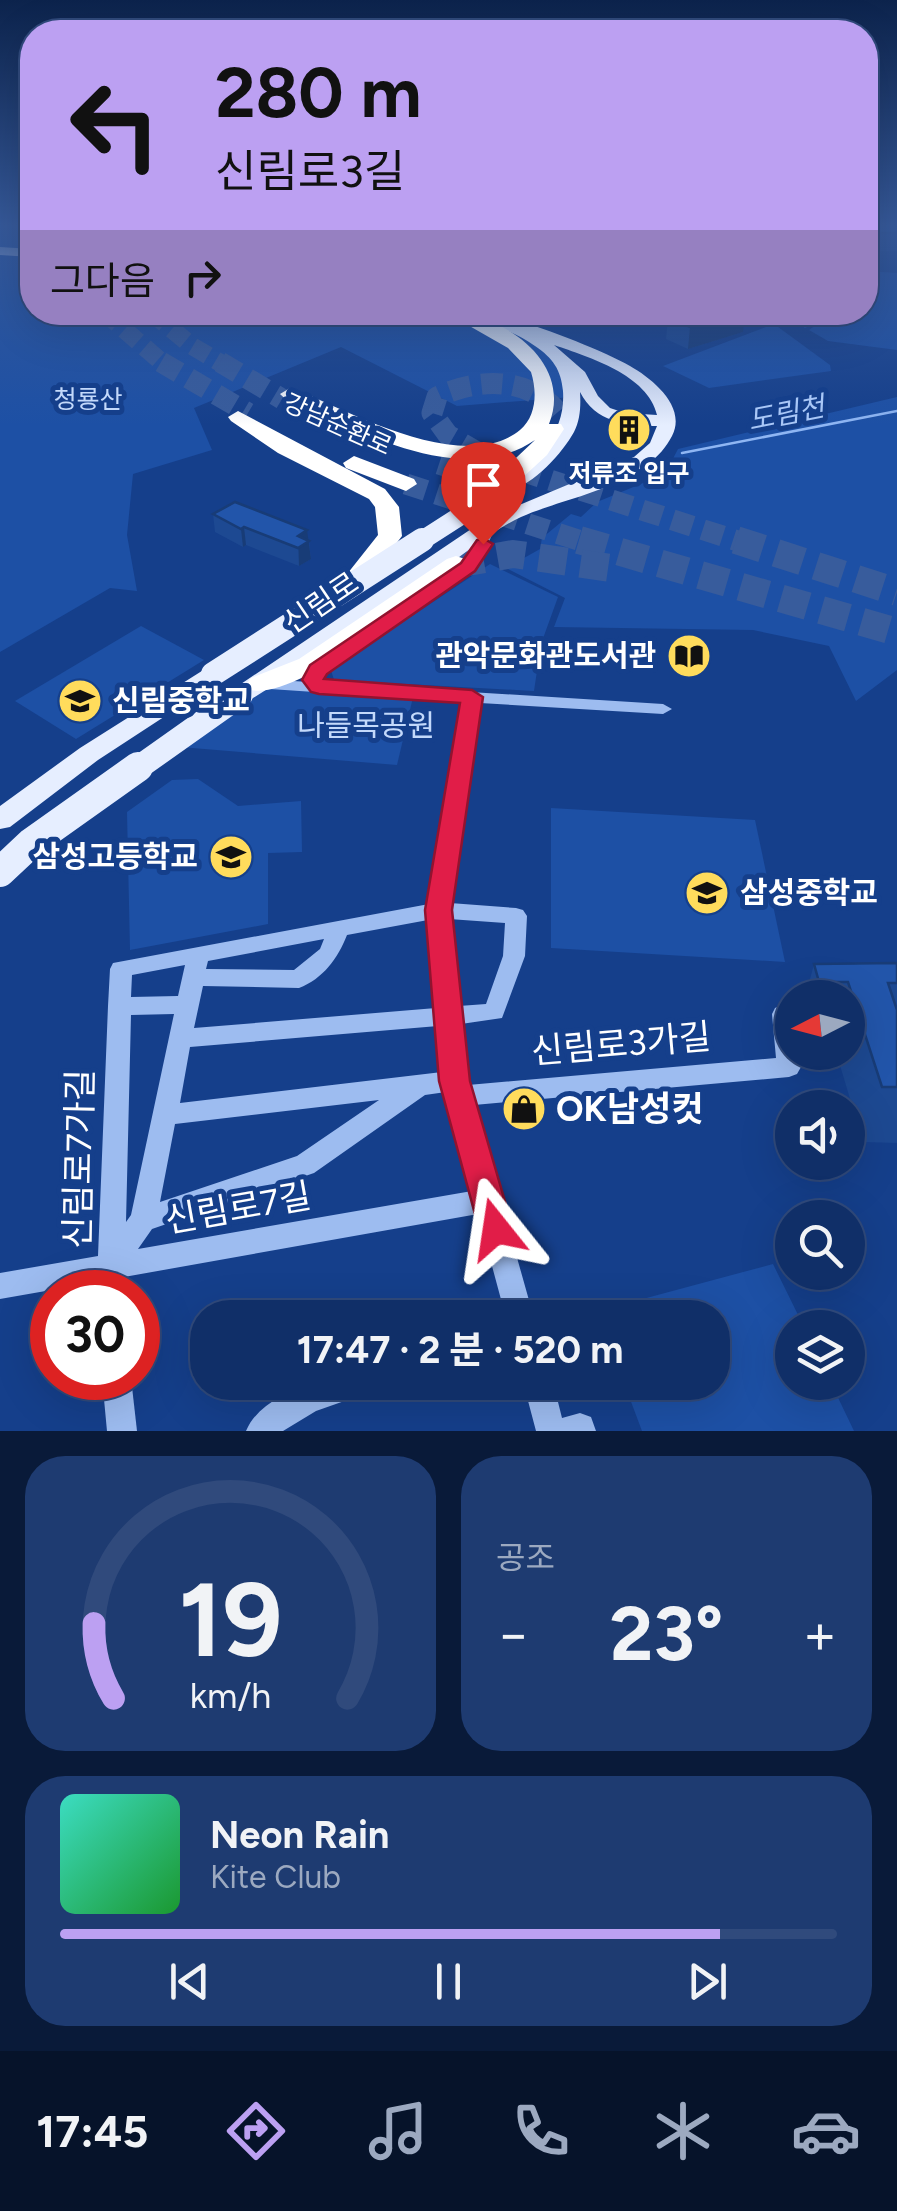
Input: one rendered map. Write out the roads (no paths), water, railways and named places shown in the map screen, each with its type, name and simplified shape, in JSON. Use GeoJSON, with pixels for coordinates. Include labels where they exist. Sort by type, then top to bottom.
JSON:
{"type":"FeatureCollection","features":[{"type":"Feature","properties":{"kind":"highway","name":"강남순환로"},"geometry":{"type":"LineString","coordinates":[[439,464],[286,397],[432,448],[489,450],[525,439],[542,421],[545,405],[540,371],[517,348],[477,325]]}},
{"type":"Feature","properties":{"kind":"highway"},"geometry":{"type":"LineString","coordinates":[[485,500],[539,450],[566,411]]}},
{"type":"Feature","properties":{"kind":"highway","name":"강남순환로"},"geometry":{"type":"LineString","coordinates":[[349,588],[390,536],[387,507],[362,484],[286,448],[243,415],[406,484]]}},
{"type":"Feature","properties":{"kind":"highway"},"geometry":{"type":"LineString","coordinates":[[251,689],[314,676],[456,564]]}},
{"type":"Feature","properties":{"kind":"main road"},"geometry":{"type":"LineString","coordinates":[[508,325],[591,354],[660,403]]}},
{"type":"Feature","properties":{"kind":"main road"},"geometry":{"type":"LineString","coordinates":[[514,328],[580,374],[592,401],[605,412],[630,419],[660,403]]}},
{"type":"Feature","properties":{"kind":"main road"},"geometry":{"type":"LineString","coordinates":[[565,363],[594,363],[660,403]]}},
{"type":"Feature","properties":{"kind":"main road"},"geometry":{"type":"LineString","coordinates":[[565,363],[566,411]]}},
{"type":"Feature","properties":{"kind":"main road","name":"신림로"},"geometry":{"type":"LineString","coordinates":[[0,872],[31,842],[501,520],[636,466],[658,445],[660,403]]}},
{"type":"Feature","properties":{"kind":"main road","name":"신림로"},"geometry":{"type":"LineString","coordinates":[[0,820],[108,742],[485,500]]}},
{"type":"Feature","properties":{"kind":"main road"},"geometry":{"type":"LineString","coordinates":[[213,674],[204,686],[209,696],[251,689]]}},
{"type":"Feature","properties":{"kind":"main road"},"geometry":{"type":"LineString","coordinates":[[108,742],[158,722],[172,734],[168,746]]}},
{"type":"Feature","properties":{"kind":"street"},"geometry":{"type":"LineString","coordinates":[[488,529],[482,550],[468,567],[318,670],[313,680],[314,676],[472,697],[663,709]]}},
{"type":"Feature","properties":{"kind":"street"},"geometry":{"type":"LineString","coordinates":[[472,697],[438,910],[457,1089],[515,1300]]}},
{"type":"Feature","properties":{"kind":"street","name":"신림로7가길"},"geometry":{"type":"LineString","coordinates":[[195,966],[338,929],[438,910]]}},
{"type":"Feature","properties":{"kind":"street","name":"신림로3가길"},"geometry":{"type":"LineString","coordinates":[[179,1039],[494,1012],[514,956],[516,916],[438,910]]}},
{"type":"Feature","properties":{"kind":"street","name":"신림로7가길"},"geometry":{"type":"LineString","coordinates":[[109,1270],[120,969],[195,966],[299,979],[329,954],[338,929]]}},
{"type":"Feature","properties":{"kind":"street","name":"신림로7가길"},"geometry":{"type":"LineString","coordinates":[[115,1270],[143,1220],[195,966]]}},
{"type":"Feature","properties":{"kind":"street"},"geometry":{"type":"LineString","coordinates":[[119,1006],[187,1005]]}},
{"type":"Feature","properties":{"kind":"street","name":"신림로3가길"},"geometry":{"type":"LineString","coordinates":[[165,1114],[420,1085],[457,1089],[775,1068]]}},
{"type":"Feature","properties":{"kind":"street","name":"신림로7가길"},"geometry":{"type":"LineString","coordinates":[[143,1220],[305,1165],[420,1085]]}},
{"type":"Feature","properties":{"kind":"street","name":"신림로7길"},"geometry":{"type":"LineString","coordinates":[[156,1270],[488,1200]]}},
{"type":"Feature","properties":{"kind":"street","name":"신림로7길"},"geometry":{"type":"LineString","coordinates":[[0,1286],[30,1284]]}},
{"type":"Feature","properties":{"kind":"street"},"geometry":{"type":"LineString","coordinates":[[119,1400],[122,1431]]}},
{"type":"Feature","properties":{"kind":"street"},"geometry":{"type":"LineString","coordinates":[[274,1425],[303,1400]]}},
{"type":"Feature","properties":{"kind":"street"},"geometry":{"type":"LineString","coordinates":[[543,1400],[551,1431]]}},
{"type":"Feature","properties":{"kind":"street"},"geometry":{"type":"LineString","coordinates":[[567,1431],[581,1431]]}},
{"type":"Feature","properties":{"kind":"waterway","name":"도림천"},"geometry":{"type":"LineString","coordinates":[[682,453],[897,411]]}},
{"type":"Feature","properties":{"kind":"tunnel"},"geometry":{"type":"LineString","coordinates":[[119,325],[163,363]]}},
{"type":"Feature","properties":{"kind":"tunnel"},"geometry":{"type":"LineString","coordinates":[[167,325],[224,365]]}},
{"type":"Feature","properties":{"kind":"tunnel"},"geometry":{"type":"LineString","coordinates":[[220,362],[282,399]]}},
{"type":"Feature","properties":{"kind":"tunnel"},"geometry":{"type":"LineString","coordinates":[[163,363],[248,413]]}},
{"type":"Feature","properties":{"kind":"tunnel"},"geometry":{"type":"LineString","coordinates":[[558,412],[546,400],[517,386],[485,384],[437,397],[432,413],[448,435],[494,462],[744,543]]}},
{"type":"Feature","properties":{"kind":"tunnel"},"geometry":{"type":"LineString","coordinates":[[439,464],[509,487]]}},
{"type":"Feature","properties":{"kind":"tunnel"},"geometry":{"type":"LineString","coordinates":[[406,484],[587,543]]}},
{"type":"Feature","properties":{"kind":"tunnel"},"geometry":{"type":"LineString","coordinates":[[579,540],[897,632]]}},
{"type":"Feature","properties":{"kind":"tunnel"},"geometry":{"type":"LineString","coordinates":[[736,540],[897,592]]}},
{"type":"Feature","properties":{"kind":"tunnel"},"geometry":{"type":"LineString","coordinates":[[456,564],[513,554],[611,568]]}},
{"type":"Feature","properties":{"kind":"place","name":"저류조 입구"},"geometry":{"type":"Point","coordinates":[629,430]}},
{"type":"Feature","properties":{"kind":"place","name":"관악문화관도서관"},"geometry":{"type":"Point","coordinates":[689,656]}},
{"type":"Feature","properties":{"kind":"place","name":"신림중학교"},"geometry":{"type":"Point","coordinates":[80,701]}},
{"type":"Feature","properties":{"kind":"place","name":"삼성고등학교"},"geometry":{"type":"Point","coordinates":[231,857]}},
{"type":"Feature","properties":{"kind":"place","name":"삼성중학교"},"geometry":{"type":"Point","coordinates":[707,893]}},
{"type":"Feature","properties":{"kind":"place","name":"OK남성컷"},"geometry":{"type":"Point","coordinates":[524,1109]}},
{"type":"Feature","properties":{"kind":"park label","name":"청룡산"},"geometry":{"type":"Point","coordinates":[88,399]}},
{"type":"Feature","properties":{"kind":"park label","name":"나들목공원"},"geometry":{"type":"Point","coordinates":[366,726]}}]}
